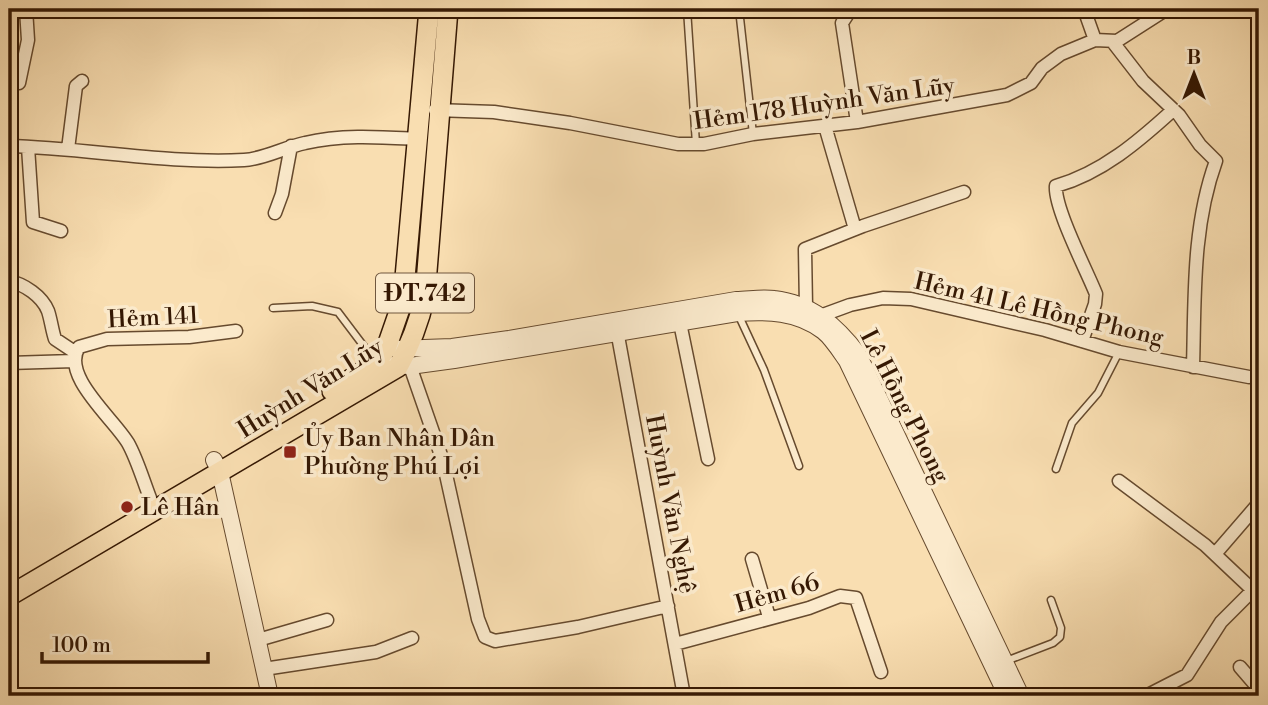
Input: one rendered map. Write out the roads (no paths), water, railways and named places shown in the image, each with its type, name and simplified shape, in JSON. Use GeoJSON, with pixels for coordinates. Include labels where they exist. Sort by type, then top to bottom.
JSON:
{"type":"FeatureCollection","features":[{"type":"Feature","properties":{"kind":"main road","name":"ĐT.742"},"geometry":{"type":"LineString","coordinates":[[381,356],[403,300],[429,9]]}},
{"type":"Feature","properties":{"kind":"main road","name":"Huỳnh Văn Lũy"},"geometry":{"type":"LineString","coordinates":[[9,583],[150,498],[217,466],[405,361],[418,326],[425,296],[449,9]]}},
{"type":"Feature","properties":{"kind":"main road"},"geometry":{"type":"LineString","coordinates":[[217,466],[351,380],[381,356]]}},
{"type":"Feature","properties":{"kind":"main road","name":"Huỳnh Văn Lũy"},"geometry":{"type":"LineString","coordinates":[[9,596],[181,493],[217,466]]}},
{"type":"Feature","properties":{"kind":"street"},"geometry":{"type":"LineString","coordinates":[[19,83],[27,40],[26,9]]}},
{"type":"Feature","properties":{"kind":"street"},"geometry":{"type":"LineString","coordinates":[[851,9],[842,23],[857,122]]}},
{"type":"Feature","properties":{"kind":"street"},"geometry":{"type":"LineString","coordinates":[[1084,9],[1095,40]]}},
{"type":"Feature","properties":{"kind":"street"},"geometry":{"type":"LineString","coordinates":[[1112,41],[1117,41],[1167,9]]}},
{"type":"Feature","properties":{"kind":"street","name":"Hẻm 178 Huỳnh Văn Lũy"},"geometry":{"type":"LineString","coordinates":[[420,111],[441,109],[494,112],[570,123],[678,144],[696,144],[753,134],[857,122],[1007,95],[1031,83],[1049,61],[1076,47],[1095,40],[1112,41]]}},
{"type":"Feature","properties":{"kind":"street"},"geometry":{"type":"LineString","coordinates":[[1112,41],[1143,80],[1174,110],[1200,145],[1216,161],[1197,237],[1193,367]]}},
{"type":"Feature","properties":{"kind":"street"},"geometry":{"type":"LineString","coordinates":[[68,149],[75,86],[82,81]]}},
{"type":"Feature","properties":{"kind":"street"},"geometry":{"type":"LineString","coordinates":[[1082,341],[1096,294],[1059,201],[1056,186],[1090,172],[1126,150],[1174,110]]}},
{"type":"Feature","properties":{"kind":"street"},"geometry":{"type":"LineString","coordinates":[[825,126],[855,229]]}},
{"type":"Feature","properties":{"kind":"street"},"geometry":{"type":"LineString","coordinates":[[9,146],[195,161],[248,160],[310,142],[367,136],[418,139]]}},
{"type":"Feature","properties":{"kind":"street"},"geometry":{"type":"LineString","coordinates":[[275,214],[282,194],[291,146]]}},
{"type":"Feature","properties":{"kind":"street"},"geometry":{"type":"LineString","coordinates":[[28,147],[33,222],[61,230]]}},
{"type":"Feature","properties":{"kind":"street"},"geometry":{"type":"LineString","coordinates":[[806,307],[805,249],[964,192]]}},
{"type":"Feature","properties":{"kind":"street"},"geometry":{"type":"LineString","coordinates":[[9,281],[23,284],[41,301],[48,312],[55,339],[75,357],[79,376],[128,442],[150,498]]}},
{"type":"Feature","properties":{"kind":"street","name":"Hẻm 41 Lê Hồng Phong"},"geometry":{"type":"LineString","coordinates":[[820,316],[850,305],[883,298],[911,299],[1045,330],[1119,352],[1250,377]]}},
{"type":"Feature","properties":{"kind":"street","name":"Lê Hồng Phong"},"geometry":{"type":"LineString","coordinates":[[616,326],[736,300],[773,299],[806,307],[841,331],[858,354],[1021,696]]}},
{"type":"Feature","properties":{"kind":"street","name":"Lê Hồng Phong"},"geometry":{"type":"LineString","coordinates":[[381,356],[405,361],[452,347],[616,326],[680,323],[737,313],[772,311],[801,318],[824,331],[847,361],[1007,696]]}},
{"type":"Feature","properties":{"kind":"street"},"geometry":{"type":"LineString","coordinates":[[680,323],[708,459]]}},
{"type":"Feature","properties":{"kind":"street","name":"Huỳnh Văn Nghệ"},"geometry":{"type":"LineString","coordinates":[[616,326],[684,696]]}},
{"type":"Feature","properties":{"kind":"street","name":"Hẻm 141"},"geometry":{"type":"LineString","coordinates":[[9,363],[75,357],[79,347],[107,340],[189,337],[236,331]]}},
{"type":"Feature","properties":{"kind":"street"},"geometry":{"type":"LineString","coordinates":[[405,361],[443,461],[478,619],[485,637],[495,641],[578,627],[668,606]]}},
{"type":"Feature","properties":{"kind":"street"},"geometry":{"type":"LineString","coordinates":[[217,466],[270,696]]}},
{"type":"Feature","properties":{"kind":"street"},"geometry":{"type":"LineString","coordinates":[[1119,481],[1215,554],[1256,593],[1222,622],[1186,675],[1146,696]]}},
{"type":"Feature","properties":{"kind":"street"},"geometry":{"type":"LineString","coordinates":[[1215,554],[1259,503]]}},
{"type":"Feature","properties":{"kind":"street"},"geometry":{"type":"LineString","coordinates":[[752,559],[769,617]]}},
{"type":"Feature","properties":{"kind":"street","name":"Hẻm 66"},"geometry":{"type":"LineString","coordinates":[[675,644],[809,608],[840,596],[856,598],[881,672]]}},
{"type":"Feature","properties":{"kind":"street"},"geometry":{"type":"LineString","coordinates":[[258,640],[327,620]]}},
{"type":"Feature","properties":{"kind":"street"},"geometry":{"type":"LineString","coordinates":[[264,669],[376,652],[412,638]]}},
{"type":"Feature","properties":{"kind":"street"},"geometry":{"type":"LineString","coordinates":[[1240,667],[1259,688]]}},
{"type":"Feature","properties":{"kind":"lane"},"geometry":{"type":"LineString","coordinates":[[687,9],[696,144]]}},
{"type":"Feature","properties":{"kind":"lane"},"geometry":{"type":"LineString","coordinates":[[739,9],[753,134]]}},
{"type":"Feature","properties":{"kind":"lane"},"geometry":{"type":"LineString","coordinates":[[272,308],[312,306],[338,312],[381,356]]}},
{"type":"Feature","properties":{"kind":"lane"},"geometry":{"type":"LineString","coordinates":[[737,313],[764,370],[799,466]]}},
{"type":"Feature","properties":{"kind":"lane"},"geometry":{"type":"LineString","coordinates":[[1056,469],[1072,423],[1098,393],[1119,352]]}},
{"type":"Feature","properties":{"kind":"lane"},"geometry":{"type":"LineString","coordinates":[[1004,662],[1053,643],[1060,637],[1061,628],[1051,600]]}},
{"type":"Feature","properties":{"kind":"place","name":"Ủy Ban Nhân Dân Phường Phú Lợi"},"geometry":{"type":"Point","coordinates":[290,452]}},
{"type":"Feature","properties":{"kind":"place","name":"Lê Hân"},"geometry":{"type":"Point","coordinates":[127,507]}}]}
